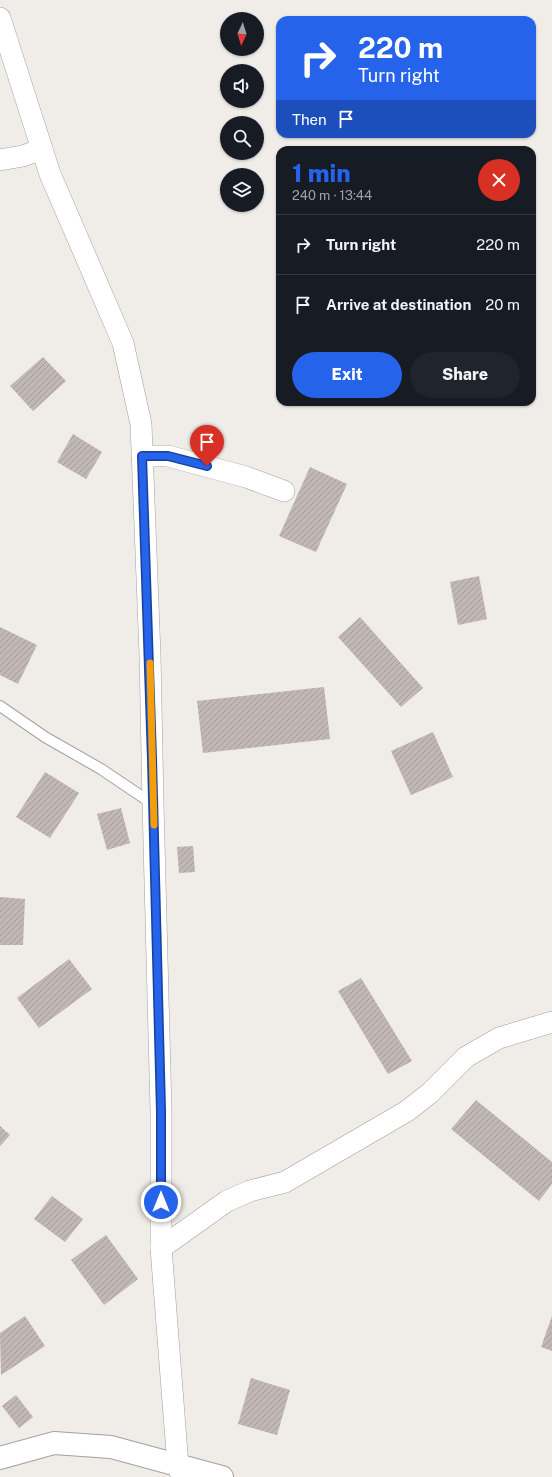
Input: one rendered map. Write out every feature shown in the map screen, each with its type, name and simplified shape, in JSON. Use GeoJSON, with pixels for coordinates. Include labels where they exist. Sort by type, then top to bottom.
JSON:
{"type":"FeatureCollection","features":[{"type":"Feature","properties":{"kind":"street"},"geometry":{"type":"LineString","coordinates":[[0,18],[50,174],[123,343],[141,424],[150,655],[161,1111],[161,1248],[180,1471]]}},
{"type":"Feature","properties":{"kind":"street"},"geometry":{"type":"LineString","coordinates":[[0,160],[23,156],[42,149]]}},
{"type":"Feature","properties":{"kind":"street"},"geometry":{"type":"LineString","coordinates":[[142,456],[168,456],[246,477],[284,491]]}},
{"type":"Feature","properties":{"kind":"street"},"geometry":{"type":"LineString","coordinates":[[161,1248],[227,1201],[250,1191],[285,1182],[406,1111],[430,1093],[466,1057],[499,1038],[552,1022]]}},
{"type":"Feature","properties":{"kind":"street"},"geometry":{"type":"LineString","coordinates":[[0,1458],[54,1443],[111,1447],[180,1471],[222,1477]]}},
{"type":"Feature","properties":{"kind":"lane"},"geometry":{"type":"LineString","coordinates":[[0,706],[44,737],[101,768],[153,804]]}},
{"type":"Feature","properties":{"kind":"building"},"geometry":{"type":"Polygon","coordinates":[[[43,357],[66,381],[33,411],[10,386],[43,357]]]}},
{"type":"Feature","properties":{"kind":"building"},"geometry":{"type":"Polygon","coordinates":[[[73,434],[102,452],[86,479],[57,462],[73,434]]]}},
{"type":"Feature","properties":{"kind":"building"},"geometry":{"type":"Polygon","coordinates":[[[310,467],[347,484],[316,552],[279,536],[310,467]]]}},
{"type":"Feature","properties":{"kind":"building"},"geometry":{"type":"Polygon","coordinates":[[[479,576],[487,619],[458,625],[450,582],[479,576]]]}},
{"type":"Feature","properties":{"kind":"building"},"geometry":{"type":"Polygon","coordinates":[[[360,617],[423,688],[401,707],[338,637],[360,617]]]}},
{"type":"Feature","properties":{"kind":"building"},"geometry":{"type":"Polygon","coordinates":[[[0,627],[37,645],[18,684],[0,675],[0,627]]]}},
{"type":"Feature","properties":{"kind":"building"},"geometry":{"type":"Polygon","coordinates":[[[324,687],[330,739],[203,753],[197,701],[324,687]]]}},
{"type":"Feature","properties":{"kind":"building"},"geometry":{"type":"Polygon","coordinates":[[[433,732],[453,777],[411,795],[391,751],[433,732]]]}},
{"type":"Feature","properties":{"kind":"building"},"geometry":{"type":"Polygon","coordinates":[[[45,772],[79,793],[50,838],[16,817],[45,772]]]}},
{"type":"Feature","properties":{"kind":"building"},"geometry":{"type":"Polygon","coordinates":[[[121,808],[130,843],[107,850],[97,814],[121,808]]]}},
{"type":"Feature","properties":{"kind":"building"},"geometry":{"type":"Polygon","coordinates":[[[193,846],[195,872],[179,873],[177,847],[193,846]]]}},
{"type":"Feature","properties":{"kind":"building"},"geometry":{"type":"Polygon","coordinates":[[[0,897],[25,899],[23,945],[0,945],[0,897]]]}},
{"type":"Feature","properties":{"kind":"building"},"geometry":{"type":"Polygon","coordinates":[[[69,959],[92,989],[39,1028],[17,998],[69,959]]]}},
{"type":"Feature","properties":{"kind":"building"},"geometry":{"type":"Polygon","coordinates":[[[361,978],[412,1061],[388,1074],[338,991],[361,978]]]}},
{"type":"Feature","properties":{"kind":"building"},"geometry":{"type":"Polygon","coordinates":[[[476,1100],[552,1162],[552,1184],[539,1201],[451,1129],[476,1100]]]}},
{"type":"Feature","properties":{"kind":"building"},"geometry":{"type":"Polygon","coordinates":[[[0,1126],[10,1135],[0,1146],[0,1126]]]}},
{"type":"Feature","properties":{"kind":"building"},"geometry":{"type":"Polygon","coordinates":[[[52,1196],[83,1219],[65,1242],[34,1219],[52,1196]]]}},
{"type":"Feature","properties":{"kind":"building"},"geometry":{"type":"Polygon","coordinates":[[[106,1235],[138,1279],[104,1305],[71,1260],[106,1235]]]}},
{"type":"Feature","properties":{"kind":"building"},"geometry":{"type":"Polygon","coordinates":[[[25,1316],[45,1346],[1,1375],[0,1333],[25,1316]]]}},
{"type":"Feature","properties":{"kind":"building"},"geometry":{"type":"Polygon","coordinates":[[[552,1316],[552,1351],[541,1347],[552,1316]]]}},
{"type":"Feature","properties":{"kind":"building"},"geometry":{"type":"Polygon","coordinates":[[[251,1378],[290,1390],[277,1435],[238,1424],[251,1378]]]}},
{"type":"Feature","properties":{"kind":"building"},"geometry":{"type":"Polygon","coordinates":[[[16,1395],[33,1417],[19,1428],[2,1406],[16,1395]]]}},
{"type":"Feature","properties":{"kind":"slow traffic"},"geometry":{"type":"LineString","coordinates":[[150,663],[154,825]]}},
{"type":"Feature","properties":{"kind":"route"},"geometry":{"type":"LineString","coordinates":[[161,1202],[161,1111],[150,655],[142,456],[168,456],[207,466]]}}]}
